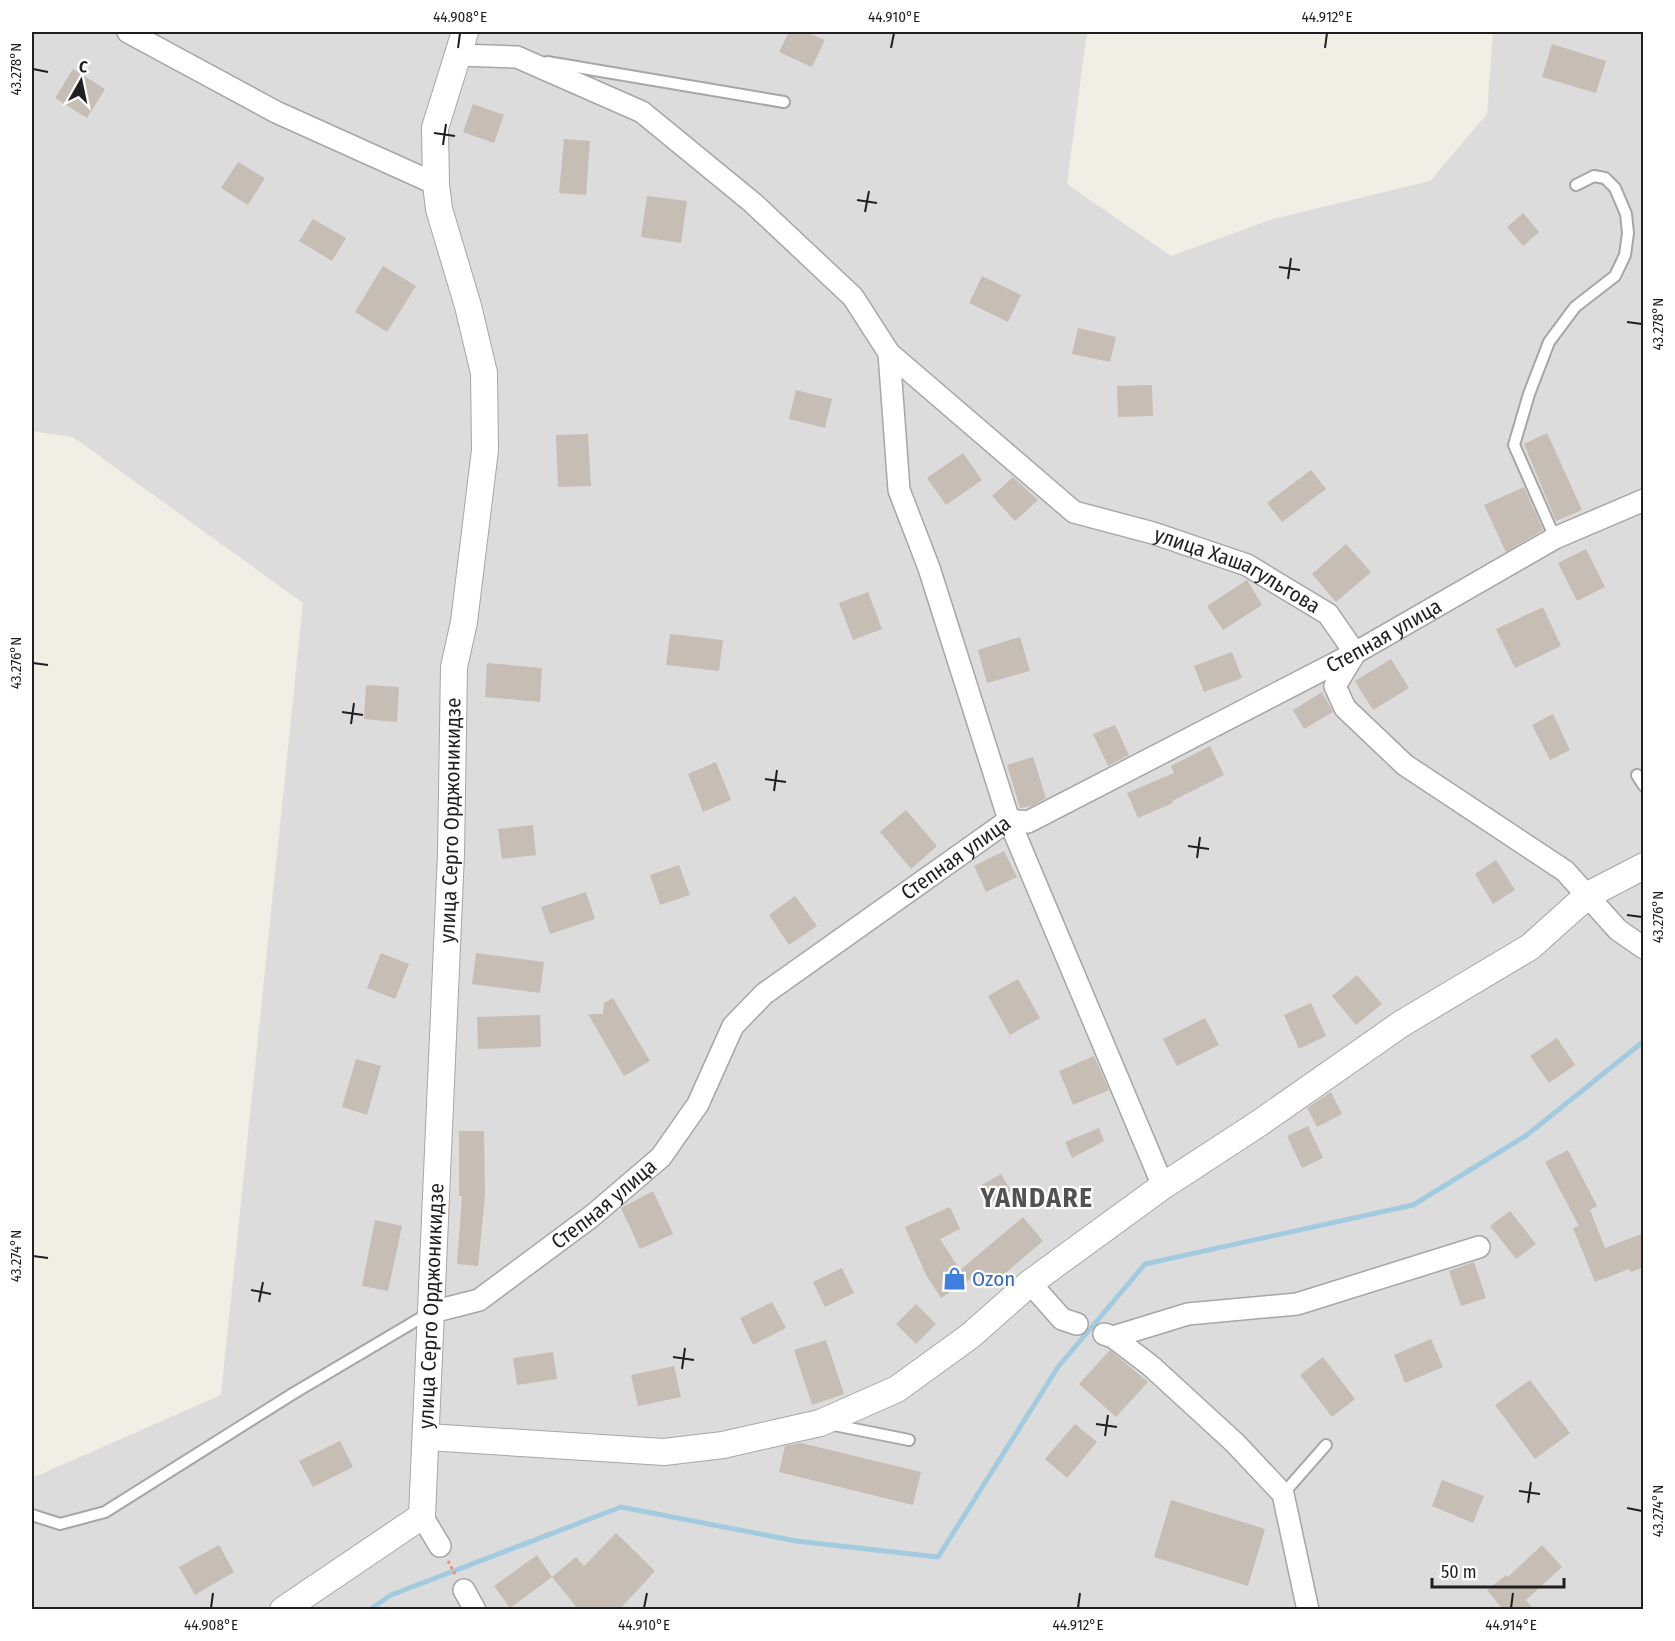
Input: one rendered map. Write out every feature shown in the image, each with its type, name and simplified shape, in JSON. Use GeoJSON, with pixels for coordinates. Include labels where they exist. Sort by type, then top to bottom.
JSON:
{"type":"FeatureCollection","features":[{"type":"Feature","properties":{"kind":"street"},"geometry":{"type":"LineString","coordinates":[[128,32],[276,112],[436,184]]}},
{"type":"Feature","properties":{"kind":"street"},"geometry":{"type":"LineString","coordinates":[[461,43],[517,57],[642,112],[753,203],[853,297],[889,353],[899,490],[929,568],[1009,820],[1163,1186]]}},
{"type":"Feature","properties":{"kind":"street","name":"улица Серго Орджоникидзе"},"geometry":{"type":"LineString","coordinates":[[422,1516],[451,854],[454,667],[464,622],[485,450],[484,374],[468,306],[440,209],[436,184],[435,128],[461,43]]}},
{"type":"Feature","properties":{"kind":"street","name":"улица Хашагульгова"},"geometry":{"type":"LineString","coordinates":[[889,353],[1074,512],[1153,533],[1247,565],[1328,614],[1356,653]]}},
{"type":"Feature","properties":{"kind":"street","name":"Степная улица"},"geometry":{"type":"LineString","coordinates":[[432,1312],[478,1300],[592,1216],[661,1157],[698,1104],[733,1026],[764,994],[1009,820],[1028,822],[1356,653],[1555,538],[1644,500]]}},
{"type":"Feature","properties":{"kind":"street"},"geometry":{"type":"LineString","coordinates":[[1356,653],[1335,686],[1345,708],[1405,765],[1565,871],[1618,930],[1644,948]]}},
{"type":"Feature","properties":{"kind":"street"},"geometry":{"type":"LineString","coordinates":[[427,1437],[664,1452],[723,1445],[820,1423],[897,1389],[970,1336],[1030,1283],[1163,1186],[1258,1124],[1401,1024],[1530,947],[1588,895],[1644,866]]}},
{"type":"Feature","properties":{"kind":"street"},"geometry":{"type":"LineString","coordinates":[[1308,1610],[1283,1494],[1218,1428],[1151,1366],[1106,1335],[1188,1314],[1297,1304],[1479,1247]]}},
{"type":"Feature","properties":{"kind":"street"},"geometry":{"type":"LineString","coordinates":[[1030,1283],[1062,1319],[1077,1324]]}},
{"type":"Feature","properties":{"kind":"street"},"geometry":{"type":"LineString","coordinates":[[283,1610],[422,1516],[440,1546]]}},
{"type":"Feature","properties":{"kind":"street"},"geometry":{"type":"LineString","coordinates":[[464,1590],[475,1610]]}},
{"type":"Feature","properties":{"kind":"lane"},"geometry":{"type":"LineString","coordinates":[[517,57],[784,102]]}},
{"type":"Feature","properties":{"kind":"lane"},"geometry":{"type":"LineString","coordinates":[[1555,538],[1514,445],[1529,394],[1549,342],[1575,307],[1615,276],[1625,255],[1628,233],[1626,214],[1615,188],[1605,178],[1594,176],[1576,185]]}},
{"type":"Feature","properties":{"kind":"lane"},"geometry":{"type":"LineString","coordinates":[[1637,775],[1644,786]]}},
{"type":"Feature","properties":{"kind":"lane"},"geometry":{"type":"LineString","coordinates":[[32,1515],[60,1524],[105,1512],[294,1393],[432,1312]]}},
{"type":"Feature","properties":{"kind":"lane"},"geometry":{"type":"LineString","coordinates":[[820,1423],[909,1440]]}},
{"type":"Feature","properties":{"kind":"lane"},"geometry":{"type":"LineString","coordinates":[[1283,1494],[1326,1445]]}},
{"type":"Feature","properties":{"kind":"path"},"geometry":{"type":"LineString","coordinates":[[440,1546],[464,1590]]}},
{"type":"Feature","properties":{"kind":"shaded area"},"geometry":{"type":"Polygon","coordinates":[[[32,32],[1087,32],[1067,184],[1171,256],[1273,219],[1430,181],[1487,114],[1493,32],[1643,32],[1643,1609],[32,1609],[32,1478],[221,1395],[303,603],[73,437],[32,431],[32,32]]]}},
{"type":"Feature","properties":{"kind":"building"},"geometry":{"type":"Polygon","coordinates":[[[789,32],[806,32],[825,40],[812,67],[779,52],[789,32]]]}},
{"type":"Feature","properties":{"kind":"building"},"geometry":{"type":"Polygon","coordinates":[[[1552,44],[1606,61],[1596,93],[1542,77],[1552,44]]]}},
{"type":"Feature","properties":{"kind":"building"},"geometry":{"type":"Polygon","coordinates":[[[73,69],[105,89],[87,118],[55,98],[73,69]]]}},
{"type":"Feature","properties":{"kind":"building"},"geometry":{"type":"Polygon","coordinates":[[[473,104],[504,115],[494,143],[463,132],[473,104]]]}},
{"type":"Feature","properties":{"kind":"building"},"geometry":{"type":"Polygon","coordinates":[[[564,139],[590,141],[586,195],[559,193],[564,139]]]}},
{"type":"Feature","properties":{"kind":"building"},"geometry":{"type":"Polygon","coordinates":[[[238,162],[265,178],[248,205],[221,188],[238,162]]]}},
{"type":"Feature","properties":{"kind":"building"},"geometry":{"type":"Polygon","coordinates":[[[647,196],[687,201],[681,243],[641,237],[647,196]]]}},
{"type":"Feature","properties":{"kind":"building"},"geometry":{"type":"Polygon","coordinates":[[[1523,213],[1539,232],[1523,246],[1507,227],[1523,213]]]}},
{"type":"Feature","properties":{"kind":"building"},"geometry":{"type":"Polygon","coordinates":[[[313,219],[346,238],[332,261],[299,241],[313,219]]]}},
{"type":"Feature","properties":{"kind":"building"},"geometry":{"type":"Polygon","coordinates":[[[383,266],[416,286],[387,332],[355,312],[383,266]]]}},
{"type":"Feature","properties":{"kind":"building"},"geometry":{"type":"Polygon","coordinates":[[[982,276],[1021,295],[1008,322],[969,303],[982,276]]]}},
{"type":"Feature","properties":{"kind":"building"},"geometry":{"type":"Polygon","coordinates":[[[1078,328],[1116,337],[1110,362],[1072,354],[1078,328]]]}},
{"type":"Feature","properties":{"kind":"building"},"geometry":{"type":"Polygon","coordinates":[[[1152,385],[1153,416],[1118,417],[1117,386],[1152,385]]]}},
{"type":"Feature","properties":{"kind":"building"},"geometry":{"type":"Polygon","coordinates":[[[796,390],[832,399],[825,428],[789,419],[796,390]]]}},
{"type":"Feature","properties":{"kind":"building"},"geometry":{"type":"Polygon","coordinates":[[[1547,433],[1582,510],[1556,521],[1524,444],[1547,433]]]}},
{"type":"Feature","properties":{"kind":"building"},"geometry":{"type":"Polygon","coordinates":[[[588,434],[591,486],[558,487],[556,435],[588,434]]]}},
{"type":"Feature","properties":{"kind":"building"},"geometry":{"type":"Polygon","coordinates":[[[963,453],[982,480],[946,505],[927,478],[963,453]]]}},
{"type":"Feature","properties":{"kind":"building"},"geometry":{"type":"Polygon","coordinates":[[[1311,470],[1326,489],[1282,522],[1267,503],[1311,470]]]}},
{"type":"Feature","properties":{"kind":"building"},"geometry":{"type":"Polygon","coordinates":[[[1013,477],[1038,500],[1015,521],[992,496],[1013,477]]]}},
{"type":"Feature","properties":{"kind":"building"},"geometry":{"type":"Polygon","coordinates":[[[1524,487],[1543,530],[1506,552],[1484,505],[1524,487]]]}},
{"type":"Feature","properties":{"kind":"building"},"geometry":{"type":"Polygon","coordinates":[[[1346,544],[1371,572],[1336,602],[1312,574],[1346,544]]]}},
{"type":"Feature","properties":{"kind":"building"},"geometry":{"type":"Polygon","coordinates":[[[1586,549],[1605,587],[1577,601],[1558,563],[1586,549]]]}},
{"type":"Feature","properties":{"kind":"building"},"geometry":{"type":"Polygon","coordinates":[[[1247,580],[1262,605],[1223,630],[1207,606],[1247,580]]]}},
{"type":"Feature","properties":{"kind":"building"},"geometry":{"type":"Polygon","coordinates":[[[868,592],[882,629],[853,640],[839,603],[868,592]]]}},
{"type":"Feature","properties":{"kind":"building"},"geometry":{"type":"Polygon","coordinates":[[[1543,607],[1561,646],[1515,668],[1496,629],[1543,607]]]}},
{"type":"Feature","properties":{"kind":"building"},"geometry":{"type":"Polygon","coordinates":[[[670,634],[723,640],[719,671],[666,665],[670,634]]]}},
{"type":"Feature","properties":{"kind":"building"},"geometry":{"type":"Polygon","coordinates":[[[1020,637],[1030,671],[987,683],[978,650],[1020,637]]]}},
{"type":"Feature","properties":{"kind":"building"},"geometry":{"type":"Polygon","coordinates":[[[1232,652],[1242,678],[1204,692],[1194,666],[1232,652]]]}},
{"type":"Feature","properties":{"kind":"building"},"geometry":{"type":"Polygon","coordinates":[[[1391,659],[1409,688],[1373,710],[1355,681],[1391,659]]]}},
{"type":"Feature","properties":{"kind":"building"},"geometry":{"type":"Polygon","coordinates":[[[487,663],[542,668],[540,702],[485,697],[487,663]]]}},
{"type":"Feature","properties":{"kind":"building"},"geometry":{"type":"Polygon","coordinates":[[[366,685],[399,687],[397,722],[364,719],[366,685]]]}},
{"type":"Feature","properties":{"kind":"building"},"geometry":{"type":"Polygon","coordinates":[[[1322,692],[1333,712],[1304,729],[1293,710],[1322,692]]]}},
{"type":"Feature","properties":{"kind":"building"},"geometry":{"type":"Polygon","coordinates":[[[1553,714],[1570,750],[1550,760],[1532,725],[1553,714]]]}},
{"type":"Feature","properties":{"kind":"building"},"geometry":{"type":"Polygon","coordinates":[[[1115,725],[1129,755],[1108,766],[1093,734],[1115,725]]]}},
{"type":"Feature","properties":{"kind":"building"},"geometry":{"type":"Polygon","coordinates":[[[1210,746],[1224,775],[1172,801],[1173,803],[1138,818],[1127,793],[1174,773],[1171,766],[1210,746]]]}},
{"type":"Feature","properties":{"kind":"building"},"geometry":{"type":"Polygon","coordinates":[[[1033,757],[1046,798],[1032,806],[1020,808],[1007,765],[1033,757]]]}},
{"type":"Feature","properties":{"kind":"building"},"geometry":{"type":"Polygon","coordinates":[[[716,762],[731,800],[703,812],[688,774],[716,762]]]}},
{"type":"Feature","properties":{"kind":"building"},"geometry":{"type":"Polygon","coordinates":[[[906,810],[937,846],[911,869],[880,832],[906,810]]]}},
{"type":"Feature","properties":{"kind":"building"},"geometry":{"type":"Polygon","coordinates":[[[533,825],[536,855],[502,859],[498,829],[533,825]]]}},
{"type":"Feature","properties":{"kind":"building"},"geometry":{"type":"Polygon","coordinates":[[[1004,851],[1017,877],[986,892],[974,866],[1004,851]]]}},
{"type":"Feature","properties":{"kind":"building"},"geometry":{"type":"Polygon","coordinates":[[[1496,860],[1515,890],[1493,904],[1475,874],[1496,860]]]}},
{"type":"Feature","properties":{"kind":"building"},"geometry":{"type":"Polygon","coordinates":[[[679,865],[690,895],[660,905],[650,875],[679,865]]]}},
{"type":"Feature","properties":{"kind":"building"},"geometry":{"type":"Polygon","coordinates":[[[586,892],[595,919],[550,934],[541,907],[586,892]]]}},
{"type":"Feature","properties":{"kind":"building"},"geometry":{"type":"Polygon","coordinates":[[[795,896],[817,926],[789,945],[769,915],[795,896]]]}},
{"type":"Feature","properties":{"kind":"building"},"geometry":{"type":"Polygon","coordinates":[[[381,953],[409,964],[395,999],[367,988],[381,953]]]}},
{"type":"Feature","properties":{"kind":"building"},"geometry":{"type":"Polygon","coordinates":[[[476,953],[544,962],[540,993],[472,984],[476,953]]]}},
{"type":"Feature","properties":{"kind":"building"},"geometry":{"type":"Polygon","coordinates":[[[1357,975],[1382,1004],[1356,1025],[1332,996],[1357,975]]]}},
{"type":"Feature","properties":{"kind":"building"},"geometry":{"type":"Polygon","coordinates":[[[1018,979],[1040,1018],[1010,1035],[988,996],[1018,979]]]}},
{"type":"Feature","properties":{"kind":"building"},"geometry":{"type":"Polygon","coordinates":[[[613,998],[650,1061],[624,1076],[588,1014],[603,1014],[604,1003],[613,998]]]}},
{"type":"Feature","properties":{"kind":"building"},"geometry":{"type":"Polygon","coordinates":[[[1311,1003],[1326,1036],[1299,1049],[1284,1015],[1311,1003]]]}},
{"type":"Feature","properties":{"kind":"building"},"geometry":{"type":"Polygon","coordinates":[[[540,1015],[541,1047],[478,1049],[477,1017],[540,1015]]]}},
{"type":"Feature","properties":{"kind":"building"},"geometry":{"type":"Polygon","coordinates":[[[1205,1018],[1219,1045],[1177,1066],[1163,1039],[1205,1018]]]}},
{"type":"Feature","properties":{"kind":"building"},"geometry":{"type":"Polygon","coordinates":[[[1557,1038],[1575,1065],[1549,1083],[1530,1056],[1557,1038]]]}},
{"type":"Feature","properties":{"kind":"building"},"geometry":{"type":"Polygon","coordinates":[[[1094,1056],[1109,1090],[1073,1105],[1059,1071],[1094,1056]]]}},
{"type":"Feature","properties":{"kind":"building"},"geometry":{"type":"Polygon","coordinates":[[[356,1059],[381,1066],[367,1115],[342,1107],[356,1059]]]}},
{"type":"Feature","properties":{"kind":"building"},"geometry":{"type":"Polygon","coordinates":[[[1331,1092],[1342,1114],[1317,1127],[1307,1108],[1331,1092]]]}},
{"type":"Feature","properties":{"kind":"building"},"geometry":{"type":"Polygon","coordinates":[[[1308,1126],[1323,1158],[1302,1168],[1287,1136],[1308,1126]]]}},
{"type":"Feature","properties":{"kind":"building"},"geometry":{"type":"Polygon","coordinates":[[[1099,1128],[1104,1141],[1072,1158],[1065,1142],[1099,1128]]]}},
{"type":"Feature","properties":{"kind":"building"},"geometry":{"type":"Polygon","coordinates":[[[459,1131],[484,1131],[485,1196],[478,1266],[457,1264],[462,1196],[459,1196],[459,1131]]]}},
{"type":"Feature","properties":{"kind":"building"},"geometry":{"type":"Polygon","coordinates":[[[1568,1150],[1597,1206],[1590,1210],[1605,1248],[1644,1233],[1644,1267],[1631,1272],[1629,1269],[1595,1282],[1573,1228],[1579,1226],[1545,1162],[1568,1150]]]}},
{"type":"Feature","properties":{"kind":"building"},"geometry":{"type":"Polygon","coordinates":[[[1001,1174],[1011,1191],[989,1203],[980,1186],[1001,1174]]]}},
{"type":"Feature","properties":{"kind":"building"},"geometry":{"type":"Polygon","coordinates":[[[653,1191],[673,1234],[640,1249],[621,1208],[653,1191]]]}},
{"type":"Feature","properties":{"kind":"building"},"geometry":{"type":"Polygon","coordinates":[[[950,1207],[960,1229],[940,1239],[960,1270],[1023,1217],[1043,1241],[990,1286],[980,1273],[941,1298],[926,1275],[905,1227],[950,1207]]]}},
{"type":"Feature","properties":{"kind":"building"},"geometry":{"type":"Polygon","coordinates":[[[1510,1211],[1536,1244],[1516,1259],[1490,1226],[1510,1211]]]}},
{"type":"Feature","properties":{"kind":"building"},"geometry":{"type":"Polygon","coordinates":[[[375,1220],[402,1226],[388,1291],[362,1286],[375,1220]]]}},
{"type":"Feature","properties":{"kind":"building"},"geometry":{"type":"Polygon","coordinates":[[[1474,1262],[1486,1298],[1461,1306],[1449,1271],[1474,1262]]]}},
{"type":"Feature","properties":{"kind":"building"},"geometry":{"type":"Polygon","coordinates":[[[842,1268],[854,1293],[825,1307],[813,1282],[842,1268]]]}},
{"type":"Feature","properties":{"kind":"building"},"geometry":{"type":"Polygon","coordinates":[[[772,1302],[786,1328],[753,1345],[740,1318],[772,1302]]]}},
{"type":"Feature","properties":{"kind":"building"},"geometry":{"type":"Polygon","coordinates":[[[916,1304],[936,1324],[916,1344],[896,1324],[916,1304]]]}},
{"type":"Feature","properties":{"kind":"building"},"geometry":{"type":"Polygon","coordinates":[[[1431,1339],[1443,1367],[1405,1383],[1394,1355],[1431,1339]]]}},
{"type":"Feature","properties":{"kind":"building"},"geometry":{"type":"Polygon","coordinates":[[[826,1340],[844,1394],[812,1405],[794,1350],[826,1340]]]}},
{"type":"Feature","properties":{"kind":"building"},"geometry":{"type":"Polygon","coordinates":[[[1110,1350],[1148,1382],[1116,1417],[1079,1384],[1110,1350]]]}},
{"type":"Feature","properties":{"kind":"building"},"geometry":{"type":"Polygon","coordinates":[[[553,1352],[557,1379],[517,1385],[513,1358],[553,1352]]]}},
{"type":"Feature","properties":{"kind":"building"},"geometry":{"type":"Polygon","coordinates":[[[1323,1357],[1355,1399],[1332,1417],[1300,1375],[1323,1357]]]}},
{"type":"Feature","properties":{"kind":"building"},"geometry":{"type":"Polygon","coordinates":[[[674,1366],[681,1397],[638,1406],[631,1375],[674,1366]]]}},
{"type":"Feature","properties":{"kind":"building"},"geometry":{"type":"Polygon","coordinates":[[[1530,1380],[1570,1433],[1535,1459],[1495,1405],[1530,1380]]]}},
{"type":"Feature","properties":{"kind":"building"},"geometry":{"type":"Polygon","coordinates":[[[1075,1424],[1097,1442],[1067,1478],[1045,1459],[1075,1424]]]}},
{"type":"Feature","properties":{"kind":"building"},"geometry":{"type":"Polygon","coordinates":[[[340,1441],[353,1467],[313,1487],[299,1461],[340,1441]]]}},
{"type":"Feature","properties":{"kind":"building"},"geometry":{"type":"Polygon","coordinates":[[[801,1443],[921,1472],[913,1505],[779,1472],[785,1446],[801,1443]]]}},
{"type":"Feature","properties":{"kind":"building"},"geometry":{"type":"Polygon","coordinates":[[[1442,1480],[1484,1496],[1473,1523],[1432,1506],[1442,1480]]]}},
{"type":"Feature","properties":{"kind":"building"},"geometry":{"type":"Polygon","coordinates":[[[1171,1500],[1265,1529],[1248,1586],[1154,1557],[1171,1500]]]}},
{"type":"Feature","properties":{"kind":"building"},"geometry":{"type":"Polygon","coordinates":[[[616,1533],[655,1571],[619,1610],[579,1610],[552,1577],[576,1557],[584,1566],[616,1533]]]}},
{"type":"Feature","properties":{"kind":"building"},"geometry":{"type":"Polygon","coordinates":[[[219,1545],[234,1572],[195,1595],[179,1567],[219,1545]]]}},
{"type":"Feature","properties":{"kind":"building"},"geometry":{"type":"Polygon","coordinates":[[[1542,1545],[1562,1567],[1526,1600],[1534,1610],[1503,1610],[1487,1590],[1506,1575],[1508,1577],[1542,1545]]]}},
{"type":"Feature","properties":{"kind":"building"},"geometry":{"type":"Polygon","coordinates":[[[537,1555],[552,1577],[510,1608],[494,1586],[537,1555]]]}},
{"type":"Feature","properties":{"kind":"waterway"},"geometry":{"type":"LineString","coordinates":[[369,1610],[391,1595],[621,1507],[796,1541],[938,1557],[1058,1367],[1145,1264],[1413,1205],[1527,1135],[1644,1041]]}},
{"type":"Feature","properties":{"kind":"place","name":"Ozon"},"geometry":{"type":"Point","coordinates":[954,1279]}},
{"type":"Feature","properties":{"kind":"district","name":"YANDARE"},"geometry":{"type":"Point","coordinates":[1037,1198]}}]}
